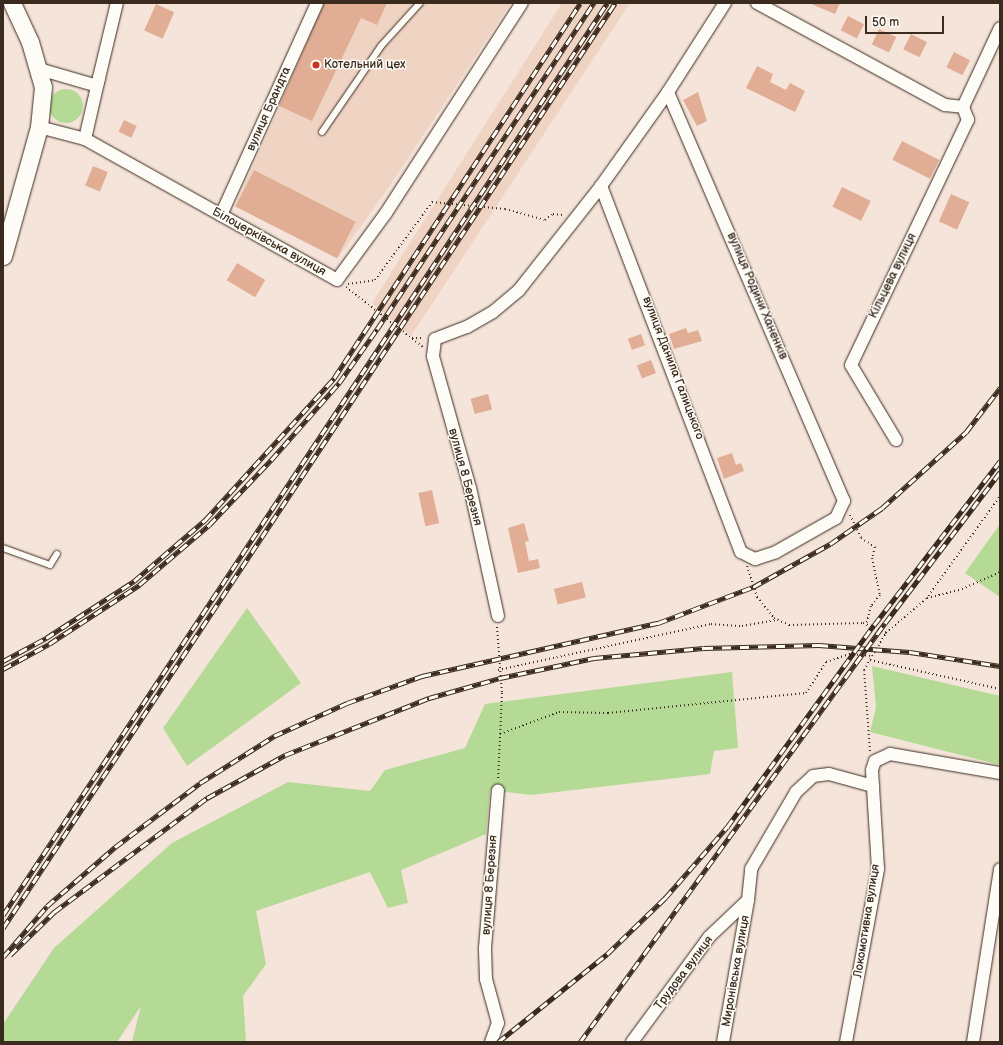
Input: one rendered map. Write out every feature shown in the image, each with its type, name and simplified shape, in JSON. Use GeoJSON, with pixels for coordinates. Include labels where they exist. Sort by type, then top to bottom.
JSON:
{"type":"FeatureCollection","features":[{"type":"Feature","properties":{"kind":"main road"},"geometry":{"type":"LineString","coordinates":[[3,256],[39,127],[43,87],[39,69],[12,3]]}},
{"type":"Feature","properties":{"kind":"street"},"geometry":{"type":"LineString","coordinates":[[85,140],[117,3]]}},
{"type":"Feature","properties":{"kind":"street","name":"вулиця Брандта"},"geometry":{"type":"LineString","coordinates":[[221,215],[317,3]]}},
{"type":"Feature","properties":{"kind":"street","name":"Білоцерківська вулиця"},"geometry":{"type":"LineString","coordinates":[[39,127],[85,140],[337,280],[386,213],[522,3]]}},
{"type":"Feature","properties":{"kind":"street"},"geometry":{"type":"LineString","coordinates":[[576,217],[601,186],[668,92],[725,3]]}},
{"type":"Feature","properties":{"kind":"street"},"geometry":{"type":"LineString","coordinates":[[757,3],[945,105],[963,107],[1000,28]]}},
{"type":"Feature","properties":{"kind":"street"},"geometry":{"type":"LineString","coordinates":[[39,69],[98,86]]}},
{"type":"Feature","properties":{"kind":"street","name":"вулиця Родини Ханенків"},"geometry":{"type":"LineString","coordinates":[[668,92],[844,501]]}},
{"type":"Feature","properties":{"kind":"street","name":"Кільцева вулиця"},"geometry":{"type":"LineString","coordinates":[[896,440],[851,365],[968,120],[963,107]]}},
{"type":"Feature","properties":{"kind":"street","name":"вулиця Данила Галицького"},"geometry":{"type":"LineString","coordinates":[[601,186],[744,555]]}},
{"type":"Feature","properties":{"kind":"street","name":"вулиця 8 Березня"},"geometry":{"type":"LineString","coordinates":[[498,616],[470,488],[434,356],[435,338],[467,327],[498,307],[519,290],[576,217]]}},
{"type":"Feature","properties":{"kind":"street"},"geometry":{"type":"LineString","coordinates":[[744,555],[755,559],[776,552],[799,540],[836,518],[844,501]]}},
{"type":"Feature","properties":{"kind":"street"},"geometry":{"type":"LineString","coordinates":[[875,761],[890,754],[1000,773]]}},
{"type":"Feature","properties":{"kind":"street","name":"Локомотивна вулиця"},"geometry":{"type":"LineString","coordinates":[[846,1042],[878,869],[873,786],[875,761]]}},
{"type":"Feature","properties":{"kind":"street"},"geometry":{"type":"LineString","coordinates":[[748,900],[751,869],[796,792],[813,776],[829,774],[873,786]]}},
{"type":"Feature","properties":{"kind":"street","name":"вулиця 8 Березня"},"geometry":{"type":"LineString","coordinates":[[491,1042],[498,1023],[486,979],[485,948],[498,791]]}},
{"type":"Feature","properties":{"kind":"street"},"geometry":{"type":"LineString","coordinates":[[973,1042],[1000,868]]}},
{"type":"Feature","properties":{"kind":"street","name":"Трудова вулиця"},"geometry":{"type":"LineString","coordinates":[[632,1042],[709,937],[748,900]]}},
{"type":"Feature","properties":{"kind":"street","name":"Миронівська вулиця"},"geometry":{"type":"LineString","coordinates":[[723,1042],[748,900]]}},
{"type":"Feature","properties":{"kind":"lane"},"geometry":{"type":"LineString","coordinates":[[322,132],[381,46],[420,3]]}},
{"type":"Feature","properties":{"kind":"lane"},"geometry":{"type":"LineString","coordinates":[[3,548],[50,565],[57,554]]}},
{"type":"Feature","properties":{"kind":"path"},"geometry":{"type":"LineString","coordinates":[[434,356],[368,301],[343,284],[375,280],[432,202],[505,209],[545,220],[553,214],[576,217]]}},
{"type":"Feature","properties":{"kind":"path"},"geometry":{"type":"LineString","coordinates":[[875,761],[869,751],[864,670],[886,633],[926,598],[1000,496]]}},
{"type":"Feature","properties":{"kind":"path"},"geometry":{"type":"LineString","coordinates":[[844,501],[861,538],[875,548],[872,558],[880,595],[872,606],[866,625]]}},
{"type":"Feature","properties":{"kind":"path"},"geometry":{"type":"LineString","coordinates":[[744,555],[747,574],[758,597],[778,620],[788,625],[866,625],[886,633]]}},
{"type":"Feature","properties":{"kind":"path"},"geometry":{"type":"LineString","coordinates":[[926,598],[962,589],[1000,572]]}},
{"type":"Feature","properties":{"kind":"path"},"geometry":{"type":"LineString","coordinates":[[498,616],[498,670],[502,693],[498,791]]}},
{"type":"Feature","properties":{"kind":"path"},"geometry":{"type":"LineString","coordinates":[[498,670],[711,624],[742,626],[778,620]]}},
{"type":"Feature","properties":{"kind":"path"},"geometry":{"type":"LineString","coordinates":[[500,734],[559,712],[608,713],[806,693],[826,662],[849,654],[872,656]]}},
{"type":"Feature","properties":{"kind":"path"},"geometry":{"type":"LineString","coordinates":[[870,660],[1000,689]]}},
{"type":"Feature","properties":{"kind":"shaded area"},"geometry":{"type":"Polygon","coordinates":[[[326,3],[511,3],[387,190],[338,258],[235,206],[326,3]]]}},
{"type":"Feature","properties":{"kind":"shaded area"},"geometry":{"type":"Polygon","coordinates":[[[562,3],[630,3],[411,336],[372,303],[562,3]]]}},
{"type":"Feature","properties":{"kind":"green space"},"geometry":{"type":"Polygon","coordinates":[[[66,89],[78,94],[83,106],[78,118],[66,123],[54,118],[49,106],[54,94],[66,89]]]}},
{"type":"Feature","properties":{"kind":"green space"},"geometry":{"type":"Polygon","coordinates":[[[1000,524],[1000,597],[965,573],[1000,524]]]}},
{"type":"Feature","properties":{"kind":"green space"},"geometry":{"type":"Polygon","coordinates":[[[247,608],[301,683],[187,766],[163,728],[247,608]]]}},
{"type":"Feature","properties":{"kind":"green space"},"geometry":{"type":"Polygon","coordinates":[[[872,666],[1000,696],[1000,765],[870,732],[876,707],[872,666]]]}},
{"type":"Feature","properties":{"kind":"green space"},"geometry":{"type":"Polygon","coordinates":[[[732,672],[738,748],[714,751],[710,774],[531,795],[490,790],[486,834],[401,870],[408,903],[388,908],[370,872],[256,911],[266,964],[243,996],[246,1042],[132,1042],[141,1006],[117,1042],[3,1042],[3,1024],[54,948],[172,843],[288,782],[370,791],[385,770],[465,748],[485,704],[732,672]]]}},
{"type":"Feature","properties":{"kind":"building","name":"Котельний цех"},"geometry":{"type":"Polygon","coordinates":[[[324,3],[387,3],[377,25],[361,18],[312,121],[279,106],[324,3]]]}},
{"type":"Feature","properties":{"kind":"building"},"geometry":{"type":"Polygon","coordinates":[[[809,3],[840,3],[835,14],[809,3]]]}},
{"type":"Feature","properties":{"kind":"building"},"geometry":{"type":"Polygon","coordinates":[[[156,4],[174,12],[162,39],[144,30],[156,4]]]}},
{"type":"Feature","properties":{"kind":"building"},"geometry":{"type":"Polygon","coordinates":[[[848,16],[864,24],[857,38],[841,30],[848,16]]]}},
{"type":"Feature","properties":{"kind":"building"},"geometry":{"type":"Polygon","coordinates":[[[879,29],[896,37],[889,52],[872,44],[879,29]]]}},
{"type":"Feature","properties":{"kind":"building"},"geometry":{"type":"Polygon","coordinates":[[[911,34],[927,42],[919,57],[903,49],[911,34]]]}},
{"type":"Feature","properties":{"kind":"building"},"geometry":{"type":"Polygon","coordinates":[[[954,52],[970,60],[962,75],[946,67],[954,52]]]}},
{"type":"Feature","properties":{"kind":"building"},"geometry":{"type":"Polygon","coordinates":[[[757,66],[773,74],[770,82],[786,90],[790,83],[805,91],[795,112],[746,88],[757,66]]]}},
{"type":"Feature","properties":{"kind":"building"},"geometry":{"type":"Polygon","coordinates":[[[698,92],[707,121],[697,126],[683,100],[698,92]]]}},
{"type":"Feature","properties":{"kind":"building"},"geometry":{"type":"Polygon","coordinates":[[[124,120],[137,126],[131,138],[119,132],[124,120]]]}},
{"type":"Feature","properties":{"kind":"building"},"geometry":{"type":"Polygon","coordinates":[[[902,141],[939,160],[930,179],[892,160],[902,141]]]}},
{"type":"Feature","properties":{"kind":"building"},"geometry":{"type":"Polygon","coordinates":[[[93,166],[108,172],[100,191],[85,185],[93,166]]]}},
{"type":"Feature","properties":{"kind":"building"},"geometry":{"type":"Polygon","coordinates":[[[254,170],[356,222],[337,258],[235,207],[254,170]]]}},
{"type":"Feature","properties":{"kind":"building"},"geometry":{"type":"Polygon","coordinates":[[[842,187],[871,201],[861,221],[832,207],[842,187]]]}},
{"type":"Feature","properties":{"kind":"building"},"geometry":{"type":"Polygon","coordinates":[[[951,194],[969,202],[957,230],[939,221],[951,194]]]}},
{"type":"Feature","properties":{"kind":"building"},"geometry":{"type":"Polygon","coordinates":[[[237,263],[265,280],[255,297],[227,280],[237,263]]]}},
{"type":"Feature","properties":{"kind":"building"},"geometry":{"type":"Polygon","coordinates":[[[686,328],[688,333],[698,330],[702,341],[674,349],[669,334],[686,328]]]}},
{"type":"Feature","properties":{"kind":"building"},"geometry":{"type":"Polygon","coordinates":[[[641,334],[645,345],[632,350],[628,339],[641,334]]]}},
{"type":"Feature","properties":{"kind":"building"},"geometry":{"type":"Polygon","coordinates":[[[651,360],[656,373],[642,378],[637,365],[651,360]]]}},
{"type":"Feature","properties":{"kind":"building"},"geometry":{"type":"Polygon","coordinates":[[[488,394],[492,409],[475,414],[471,399],[488,394]]]}},
{"type":"Feature","properties":{"kind":"building"},"geometry":{"type":"Polygon","coordinates":[[[732,453],[736,465],[741,463],[744,471],[724,479],[717,458],[732,453]]]}},
{"type":"Feature","properties":{"kind":"building"},"geometry":{"type":"Polygon","coordinates":[[[432,490],[439,523],[425,526],[418,493],[432,490]]]}},
{"type":"Feature","properties":{"kind":"building"},"geometry":{"type":"Polygon","coordinates":[[[524,523],[529,541],[525,542],[529,561],[538,559],[540,568],[518,573],[508,528],[524,523]]]}},
{"type":"Feature","properties":{"kind":"building"},"geometry":{"type":"Polygon","coordinates":[[[582,582],[586,598],[558,605],[554,589],[582,582]]]}},
{"type":"Feature","properties":{"kind":"railway"},"geometry":{"type":"LineString","coordinates":[[3,661],[46,638],[134,581],[205,520],[334,378],[580,3]]}},
{"type":"Feature","properties":{"kind":"railway"},"geometry":{"type":"LineString","coordinates":[[3,669],[49,644],[139,585],[209,525],[271,460],[339,383],[377,329],[594,3]]}},
{"type":"Feature","properties":{"kind":"railway"},"geometry":{"type":"LineString","coordinates":[[3,915],[607,3]]}},
{"type":"Feature","properties":{"kind":"railway"},"geometry":{"type":"LineString","coordinates":[[3,928],[615,3]]}},
{"type":"Feature","properties":{"kind":"railway"},"geometry":{"type":"LineString","coordinates":[[3,957],[47,906],[115,847],[200,783],[274,736],[347,703],[422,676],[658,623],[753,587],[830,544],[882,508],[966,432],[1000,388]]}},
{"type":"Feature","properties":{"kind":"railway"},"geometry":{"type":"LineString","coordinates":[[498,1042],[607,954],[665,898],[727,827],[874,625],[1000,461]]}},
{"type":"Feature","properties":{"kind":"railway"},"geometry":{"type":"LineString","coordinates":[[580,1042],[885,623],[1000,472]]}},
{"type":"Feature","properties":{"kind":"railway"},"geometry":{"type":"LineString","coordinates":[[10,955],[54,912],[207,798],[285,755],[429,698],[500,678],[594,658],[704,648],[819,645],[910,652],[1000,666]]}},
{"type":"Feature","properties":{"kind":"place","name":"Котельний цех"},"geometry":{"type":"Point","coordinates":[316,65]}}]}
